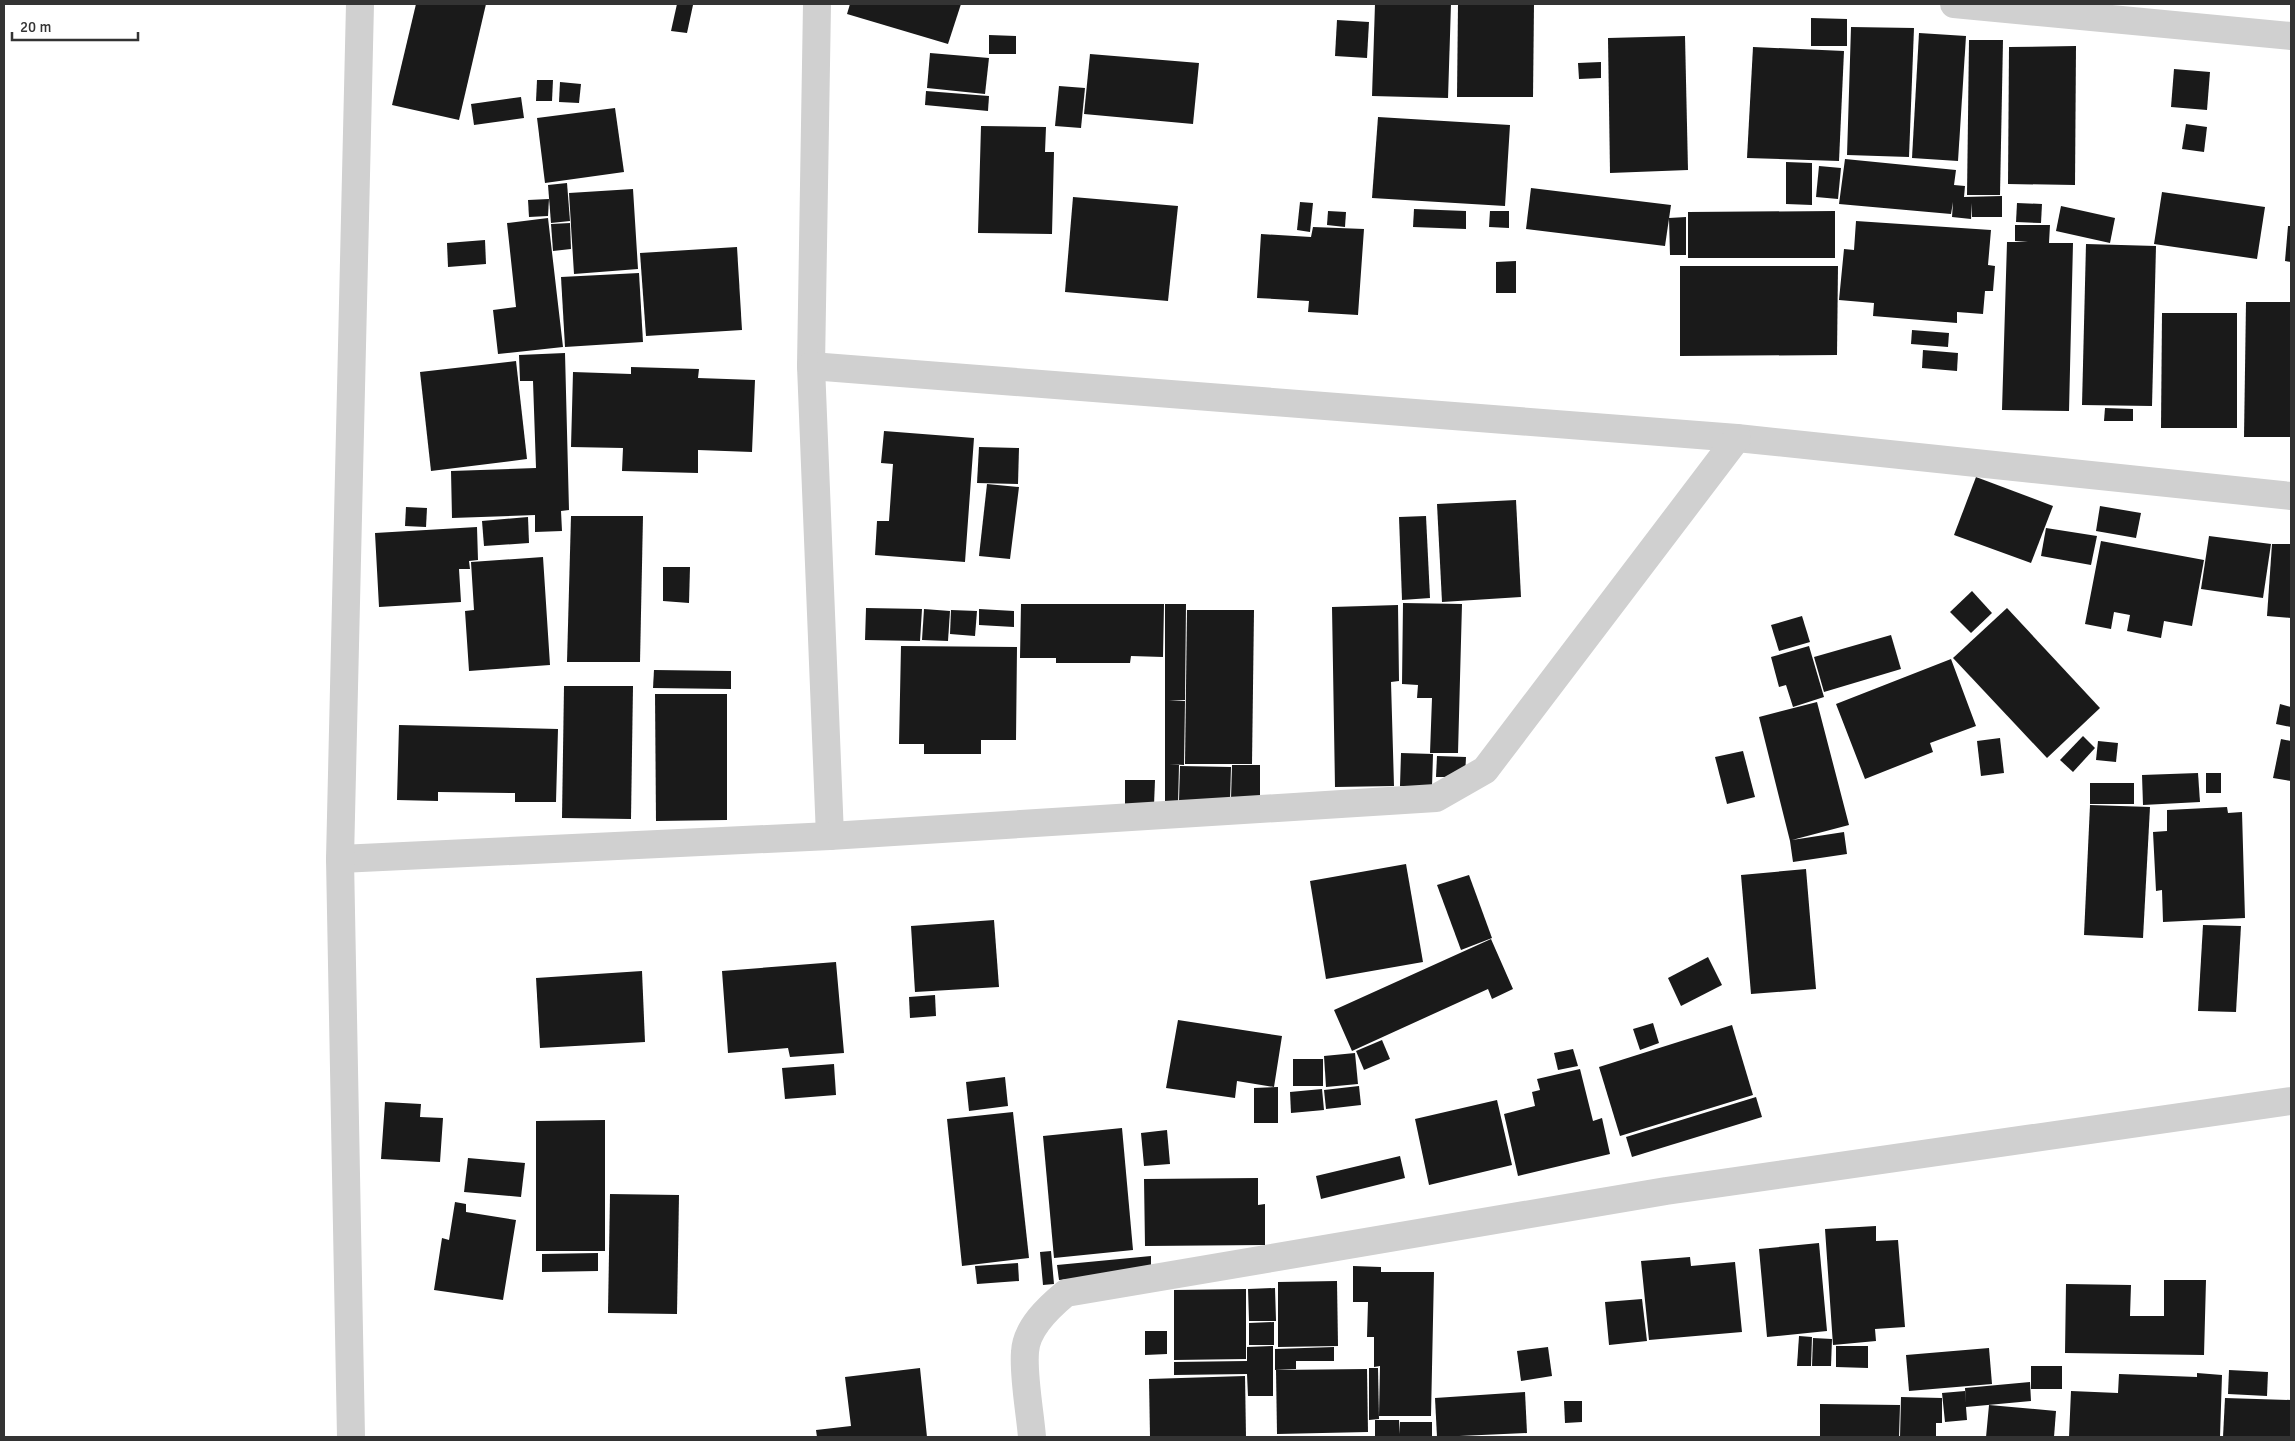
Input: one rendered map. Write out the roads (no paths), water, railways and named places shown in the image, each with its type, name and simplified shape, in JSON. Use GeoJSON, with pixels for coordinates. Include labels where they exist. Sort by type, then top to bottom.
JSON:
{"type":"FeatureCollection","features":[{"type":"Feature","properties":{"kind":"street"},"geometry":{"type":"LineString","coordinates":[[350,1437],[340,859],[360,4]]}},
{"type":"Feature","properties":{"kind":"street"},"geometry":{"type":"LineString","coordinates":[[817,4],[811,366],[830,836]]}},
{"type":"Feature","properties":{"kind":"street"},"geometry":{"type":"LineString","coordinates":[[1954,4],[2124,12],[2291,36]]}},
{"type":"Feature","properties":{"kind":"street"},"geometry":{"type":"LineString","coordinates":[[811,366],[1737,438],[2291,496]]}},
{"type":"Feature","properties":{"kind":"street"},"geometry":{"type":"LineString","coordinates":[[340,859],[830,836],[1436,798],[1485,770],[1737,438]]}},
{"type":"Feature","properties":{"kind":"street"},"geometry":{"type":"LineString","coordinates":[[1032,1437],[1025,1351],[1034,1327],[1048,1308],[1066,1293],[1666,1191],[2291,1101]]}}]}
